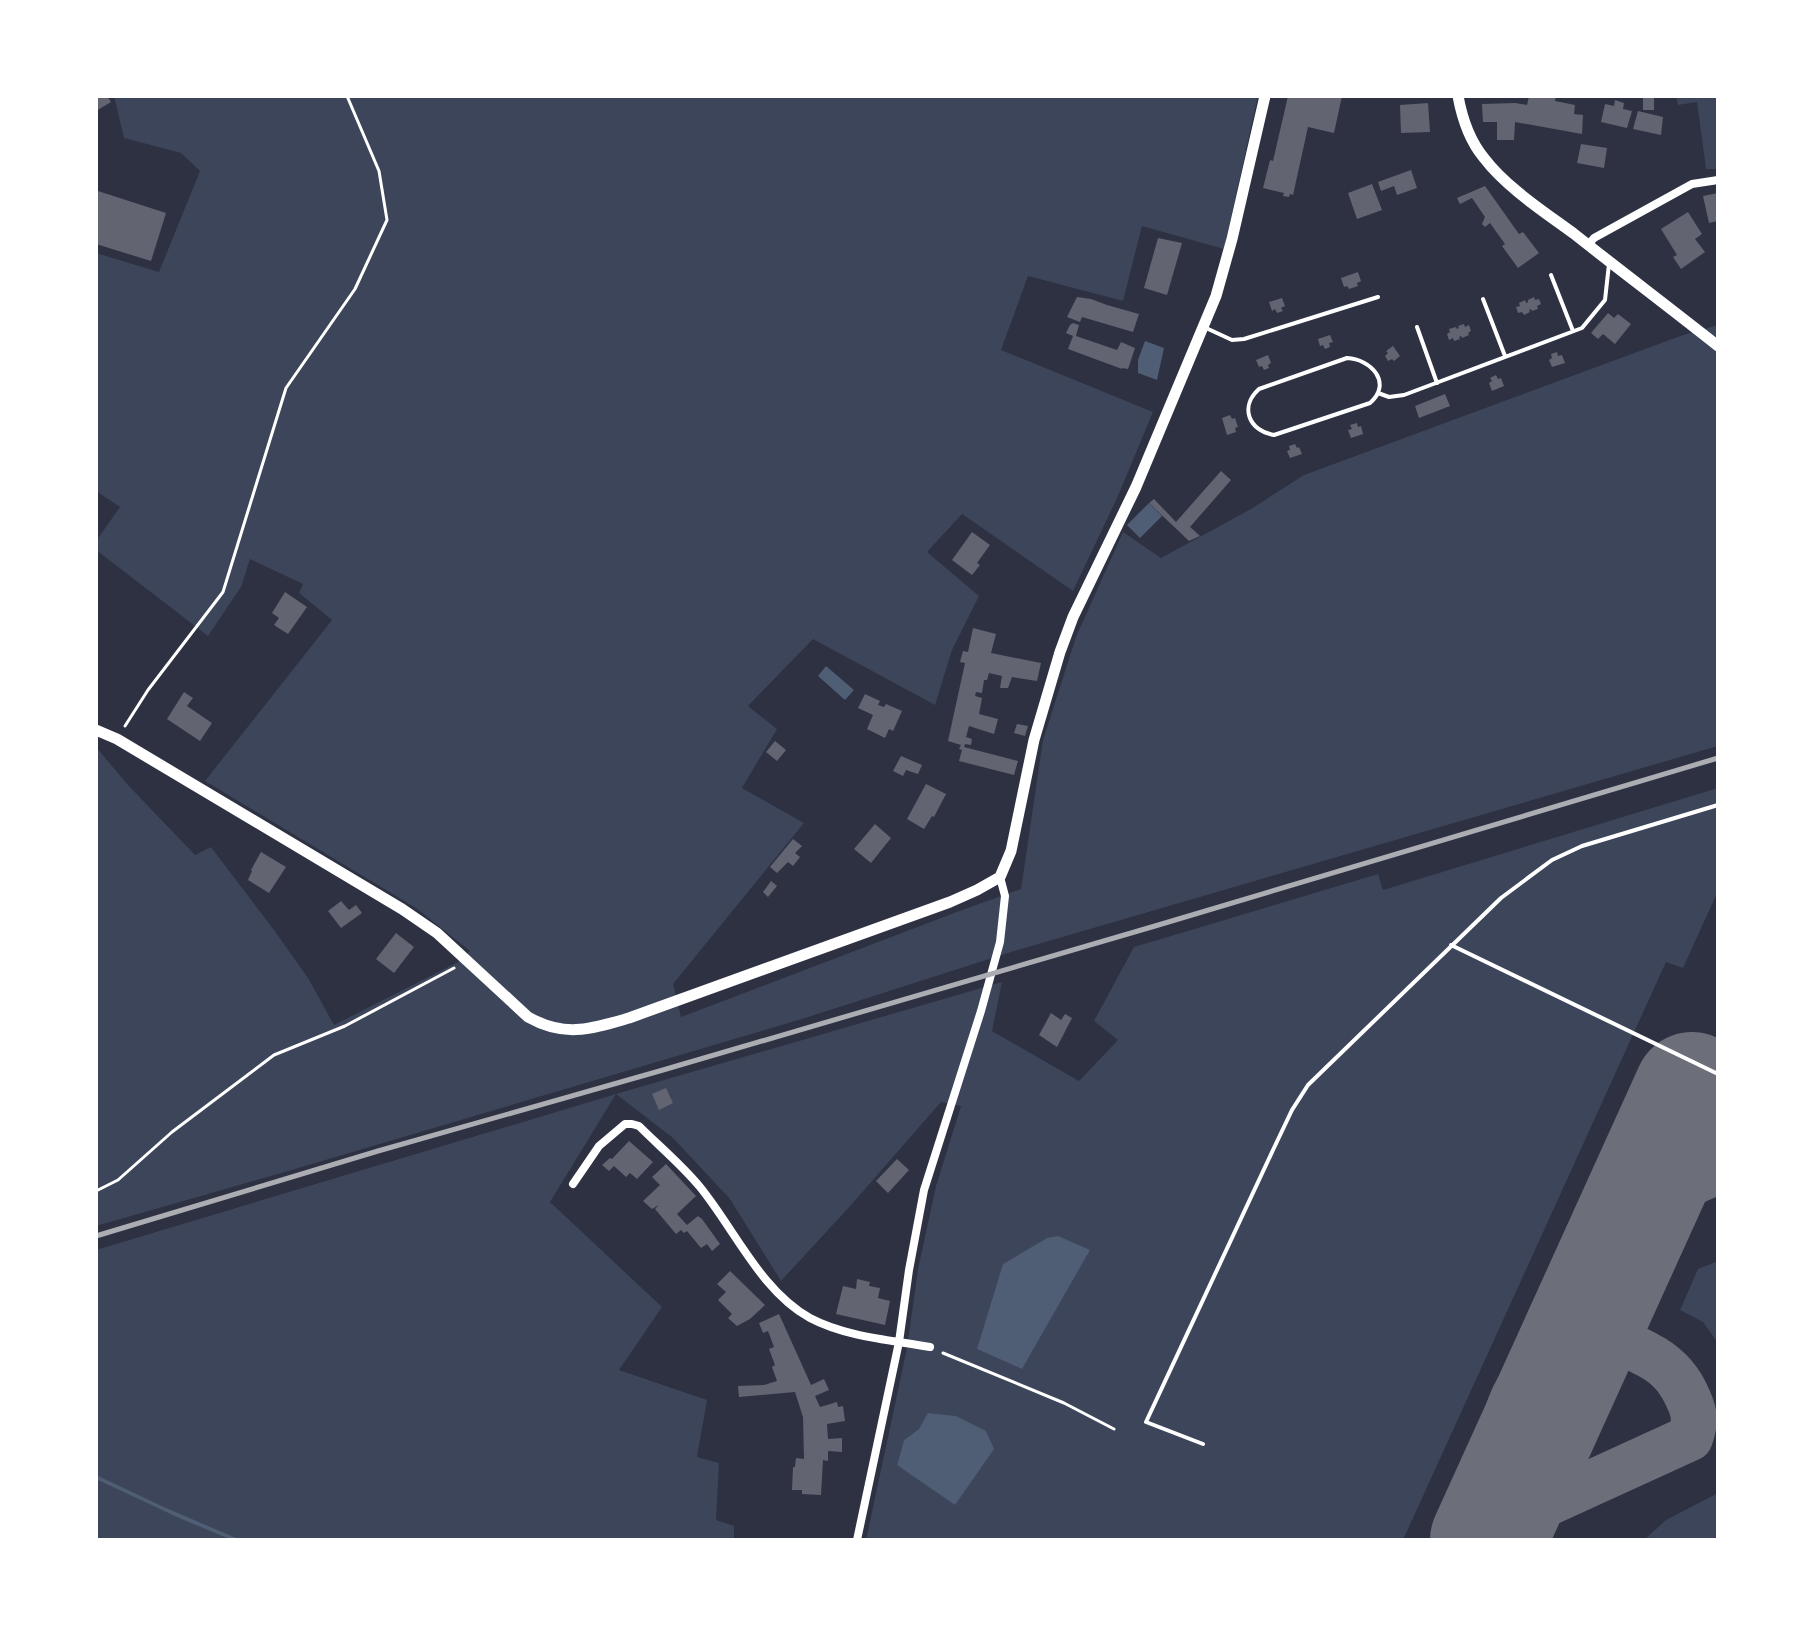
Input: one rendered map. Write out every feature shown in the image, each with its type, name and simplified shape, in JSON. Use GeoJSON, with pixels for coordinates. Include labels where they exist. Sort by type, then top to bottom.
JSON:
{"type":"FeatureCollection","features":[{"type":"Feature","properties":{"kind":"street"},"geometry":{"type":"LineString","coordinates":[[96,730],[117,739],[402,909],[437,933],[528,1017],[543,1026],[561,1030],[577,1031],[629,1018],[977,890],[1000,877],[1011,851],[1034,740],[1060,652],[1073,617],[1136,487],[1216,296],[1265,96]]}},
{"type":"Feature","properties":{"kind":"street"},"geometry":{"type":"LineString","coordinates":[[1458,96],[1466,126],[1484,158],[1497,172],[1718,346]]}},
{"type":"Feature","properties":{"kind":"street"},"geometry":{"type":"LineString","coordinates":[[1588,245],[1594,238],[1692,184],[1718,180]]}},
{"type":"Feature","properties":{"kind":"street"},"geometry":{"type":"LineString","coordinates":[[857,1540],[899,1342],[924,1190],[1000,942],[1005,896],[1000,877]]}},
{"type":"Feature","properties":{"kind":"street"},"geometry":{"type":"LineString","coordinates":[[573,1184],[599,1146],[625,1124],[639,1126],[698,1185],[767,1281],[788,1303],[813,1320],[834,1328],[930,1347]]}},
{"type":"Feature","properties":{"kind":"lane"},"geometry":{"type":"LineString","coordinates":[[1378,393],[1389,397],[1404,395],[1582,328],[1605,300],[1610,262]]}},
{"type":"Feature","properties":{"kind":"lane"},"geometry":{"type":"LineString","coordinates":[[1551,275],[1573,331]]}},
{"type":"Feature","properties":{"kind":"lane"},"geometry":{"type":"LineString","coordinates":[[1204,327],[1232,340],[1244,339],[1378,297]]}},
{"type":"Feature","properties":{"kind":"lane"},"geometry":{"type":"LineString","coordinates":[[1483,299],[1506,357]]}},
{"type":"Feature","properties":{"kind":"lane"},"geometry":{"type":"LineString","coordinates":[[1417,327],[1437,383]]}},
{"type":"Feature","properties":{"kind":"lane"},"geometry":{"type":"LineString","coordinates":[[1347,358],[1373,367],[1379,378],[1378,393],[1370,403],[1274,435],[1255,428],[1249,417],[1252,395],[1259,389],[1347,358]]}},
{"type":"Feature","properties":{"kind":"lane"},"geometry":{"type":"LineString","coordinates":[[1203,1444],[1146,1422],[1292,1110],[1308,1085],[1501,898],[1552,860],[1582,846],[1718,805]]}},
{"type":"Feature","properties":{"kind":"lane"},"geometry":{"type":"LineString","coordinates":[[1451,945],[1718,1074]]}},
{"type":"Feature","properties":{"kind":"path"},"geometry":{"type":"LineString","coordinates":[[117,739],[148,690],[223,592],[286,388],[355,289],[387,220],[379,171],[347,96]]}},
{"type":"Feature","properties":{"kind":"path"},"geometry":{"type":"LineString","coordinates":[[96,1191],[118,1180],[172,1132],[274,1055],[345,1026],[467,961]]}},
{"type":"Feature","properties":{"kind":"path"},"geometry":{"type":"LineString","coordinates":[[930,1347],[1064,1403],[1114,1429]]}},
{"type":"Feature","properties":{"kind":"shaded area"},"geometry":{"type":"Polygon","coordinates":[[[114,96],[1258,96],[1224,249],[1142,226],[1123,301],[1028,276],[1001,350],[1153,412],[1073,591],[962,514],[927,552],[979,596],[952,650],[935,705],[813,639],[748,706],[777,729],[742,788],[804,823],[673,984],[681,1017],[1021,889],[1043,740],[1076,637],[1123,532],[1161,558],[1251,509],[1304,475],[1683,335],[1718,325],[1718,746],[1011,952],[802,1019],[96,1226],[96,747],[195,855],[211,847],[308,978],[334,1025],[458,962],[470,951],[416,908],[205,781],[332,620],[299,593],[303,584],[250,559],[241,587],[208,636],[96,550],[96,541],[120,507],[96,491],[96,253],[159,272],[200,171],[181,153],[124,138],[114,96]]]}},
{"type":"Feature","properties":{"kind":"shaded area"},"geometry":{"type":"Polygon","coordinates":[[[1676,96],[1718,96],[1718,169],[1706,169],[1697,102],[1678,105],[1676,96]]]}},
{"type":"Feature","properties":{"kind":"shaded area"},"geometry":{"type":"Polygon","coordinates":[[[1145,341],[1164,348],[1157,380],[1138,373],[1138,360],[1145,341]]]}},
{"type":"Feature","properties":{"kind":"shaded area"},"geometry":{"type":"Polygon","coordinates":[[[1149,503],[1162,516],[1140,538],[1127,525],[1149,503]]]}},
{"type":"Feature","properties":{"kind":"shaded area"},"geometry":{"type":"Polygon","coordinates":[[[826,666],[854,690],[845,700],[818,676],[826,666]]]}},
{"type":"Feature","properties":{"kind":"shaded area"},"geometry":{"type":"Polygon","coordinates":[[[1718,788],[1718,891],[1683,968],[1666,962],[1403,1540],[866,1540],[907,1348],[918,1269],[936,1186],[961,1106],[941,1102],[781,1281],[730,1199],[673,1138],[616,1094],[1002,982],[992,1031],[1079,1081],[1118,1040],[1094,1021],[1134,947],[1378,874],[1383,890],[1718,788]],[[1047,1238],[1004,1264],[978,1349],[1022,1368],[1089,1251],[1047,1238]],[[919,1429],[904,1440],[897,1465],[923,1481],[919,1429]]]}},
{"type":"Feature","properties":{"kind":"shaded area"},"geometry":{"type":"Polygon","coordinates":[[[616,1094],[550,1202],[662,1307],[619,1370],[707,1400],[697,1457],[719,1463],[716,1520],[734,1526],[734,1540],[96,1540],[96,1250],[616,1094]]]}},
{"type":"Feature","properties":{"kind":"shaded area"},"geometry":{"type":"Polygon","coordinates":[[[1058,1236],[1090,1250],[1022,1369],[977,1349],[1003,1264],[1047,1238],[1058,1236]]]}},
{"type":"Feature","properties":{"kind":"shaded area"},"geometry":{"type":"Polygon","coordinates":[[[1718,1261],[1718,1343],[1703,1322],[1680,1310],[1698,1269],[1718,1261]]]}},
{"type":"Feature","properties":{"kind":"shaded area"},"geometry":{"type":"Polygon","coordinates":[[[928,1413],[956,1416],[986,1431],[994,1449],[955,1505],[897,1465],[904,1440],[919,1429],[928,1413]]]}},
{"type":"Feature","properties":{"kind":"shaded area"},"geometry":{"type":"Polygon","coordinates":[[[96,1475],[241,1540],[232,1540],[179,1518],[96,1479],[96,1475]]]}},
{"type":"Feature","properties":{"kind":"shaded area"},"geometry":{"type":"Polygon","coordinates":[[[1718,1493],[1718,1540],[1644,1540],[1666,1520],[1718,1493]]]}},
{"type":"Feature","properties":{"kind":"building"},"geometry":{"type":"Polygon","coordinates":[[[96,96],[107,96],[111,102],[96,111],[96,96]]]}},
{"type":"Feature","properties":{"kind":"building"},"geometry":{"type":"Polygon","coordinates":[[[1288,96],[1342,96],[1334,133],[1308,127],[1293,195],[1289,197],[1263,188],[1270,160],[1273,161],[1288,96]]]}},
{"type":"Feature","properties":{"kind":"building"},"geometry":{"type":"Polygon","coordinates":[[[1529,96],[1556,96],[1555,101],[1575,105],[1574,114],[1583,115],[1582,134],[1515,122],[1514,140],[1497,140],[1497,122],[1483,122],[1482,104],[1527,105],[1529,96]]]}},
{"type":"Feature","properties":{"kind":"building"},"geometry":{"type":"Polygon","coordinates":[[[1643,96],[1654,96],[1654,110],[1643,110],[1643,96]]]}},
{"type":"Feature","properties":{"kind":"building"},"geometry":{"type":"Polygon","coordinates":[[[1615,100],[1624,103],[1623,109],[1632,111],[1627,128],[1601,122],[1605,104],[1614,106],[1615,100]]]}},
{"type":"Feature","properties":{"kind":"building"},"geometry":{"type":"Polygon","coordinates":[[[1428,103],[1430,132],[1401,133],[1400,105],[1428,103]]]}},
{"type":"Feature","properties":{"kind":"building"},"geometry":{"type":"Polygon","coordinates":[[[1638,111],[1663,117],[1661,135],[1633,129],[1638,111]]]}},
{"type":"Feature","properties":{"kind":"building"},"geometry":{"type":"Polygon","coordinates":[[[1581,144],[1607,148],[1604,168],[1577,163],[1581,144]]]}},
{"type":"Feature","properties":{"kind":"building"},"geometry":{"type":"Polygon","coordinates":[[[1411,170],[1417,188],[1397,195],[1394,186],[1381,191],[1378,182],[1411,170]]]}},
{"type":"Feature","properties":{"kind":"building"},"geometry":{"type":"Polygon","coordinates":[[[1372,184],[1382,210],[1357,219],[1348,193],[1372,184]]]}},
{"type":"Feature","properties":{"kind":"building"},"geometry":{"type":"Polygon","coordinates":[[[1485,186],[1519,234],[1523,232],[1539,253],[1518,268],[1490,223],[1485,227],[1482,224],[1485,217],[1472,198],[1460,204],[1457,198],[1485,186]]]}},
{"type":"Feature","properties":{"kind":"building"},"geometry":{"type":"Polygon","coordinates":[[[98,191],[166,213],[151,261],[96,244],[98,191]]]}},
{"type":"Feature","properties":{"kind":"building"},"geometry":{"type":"Polygon","coordinates":[[[1718,193],[1718,221],[1709,223],[1703,196],[1718,193]]]}},
{"type":"Feature","properties":{"kind":"building"},"geometry":{"type":"Polygon","coordinates":[[[1688,212],[1702,234],[1695,239],[1705,252],[1681,269],[1673,257],[1677,255],[1661,229],[1688,212]]]}},
{"type":"Feature","properties":{"kind":"building"},"geometry":{"type":"Polygon","coordinates":[[[1158,238],[1182,243],[1167,295],[1144,288],[1158,238]]]}},
{"type":"Feature","properties":{"kind":"building"},"geometry":{"type":"Polygon","coordinates":[[[1358,272],[1361,281],[1357,283],[1358,286],[1344,287],[1341,278],[1358,272]]]}},
{"type":"Feature","properties":{"kind":"building"},"geometry":{"type":"Polygon","coordinates":[[[1077,297],[1139,314],[1133,332],[1082,317],[1080,322],[1067,317],[1077,297]]]}},
{"type":"Feature","properties":{"kind":"building"},"geometry":{"type":"Polygon","coordinates":[[[1534,297],[1541,304],[1537,306],[1538,309],[1531,309],[1524,315],[1518,313],[1516,307],[1520,306],[1519,303],[1525,300],[1526,303],[1534,297]]]}},
{"type":"Feature","properties":{"kind":"building"},"geometry":{"type":"Polygon","coordinates":[[[1282,298],[1283,311],[1272,311],[1269,302],[1282,298]]]}},
{"type":"Feature","properties":{"kind":"building"},"geometry":{"type":"Polygon","coordinates":[[[1608,313],[1614,318],[1618,314],[1631,324],[1615,344],[1603,334],[1598,339],[1591,333],[1608,313]]]}},
{"type":"Feature","properties":{"kind":"building"},"geometry":{"type":"Polygon","coordinates":[[[1073,323],[1079,325],[1076,336],[1117,350],[1121,342],[1135,348],[1128,369],[1068,349],[1073,336],[1066,333],[1073,323]]]}},
{"type":"Feature","properties":{"kind":"building"},"geometry":{"type":"Polygon","coordinates":[[[1464,324],[1465,327],[1469,325],[1469,335],[1449,340],[1449,329],[1457,329],[1464,324]]]}},
{"type":"Feature","properties":{"kind":"building"},"geometry":{"type":"Polygon","coordinates":[[[1330,335],[1333,342],[1329,343],[1330,347],[1325,349],[1323,345],[1320,346],[1318,339],[1330,335]]]}},
{"type":"Feature","properties":{"kind":"building"},"geometry":{"type":"Polygon","coordinates":[[[1393,346],[1400,356],[1388,361],[1386,351],[1393,346]]]}},
{"type":"Feature","properties":{"kind":"building"},"geometry":{"type":"Polygon","coordinates":[[[1557,352],[1565,363],[1552,367],[1549,360],[1551,354],[1557,352]]]}},
{"type":"Feature","properties":{"kind":"building"},"geometry":{"type":"Polygon","coordinates":[[[1268,355],[1271,363],[1264,370],[1256,360],[1268,355]]]}},
{"type":"Feature","properties":{"kind":"building"},"geometry":{"type":"Polygon","coordinates":[[[1496,375],[1504,386],[1492,391],[1490,378],[1496,375]]]}},
{"type":"Feature","properties":{"kind":"building"},"geometry":{"type":"Polygon","coordinates":[[[1445,394],[1450,406],[1419,418],[1415,406],[1445,394]]]}},
{"type":"Feature","properties":{"kind":"building"},"geometry":{"type":"Polygon","coordinates":[[[1230,415],[1232,419],[1235,418],[1238,427],[1235,428],[1236,432],[1227,435],[1222,418],[1230,415]]]}},
{"type":"Feature","properties":{"kind":"building"},"geometry":{"type":"Polygon","coordinates":[[[1357,423],[1363,434],[1351,438],[1350,425],[1357,423]]]}},
{"type":"Feature","properties":{"kind":"building"},"geometry":{"type":"Polygon","coordinates":[[[1295,444],[1302,454],[1290,458],[1287,451],[1290,450],[1289,446],[1295,444]]]}},
{"type":"Feature","properties":{"kind":"building"},"geometry":{"type":"Polygon","coordinates":[[[1221,471],[1231,480],[1190,527],[1200,536],[1189,541],[1149,503],[1154,499],[1176,522],[1221,471]]]}},
{"type":"Feature","properties":{"kind":"building"},"geometry":{"type":"Polygon","coordinates":[[[972,532],[990,545],[972,575],[952,560],[972,532]]]}},
{"type":"Feature","properties":{"kind":"building"},"geometry":{"type":"Polygon","coordinates":[[[285,592],[307,607],[288,634],[274,625],[279,618],[272,613],[285,592]]]}},
{"type":"Feature","properties":{"kind":"building"},"geometry":{"type":"Polygon","coordinates":[[[973,628],[996,634],[991,653],[1041,663],[1037,681],[1012,677],[1008,688],[1000,688],[1002,676],[989,673],[987,680],[984,680],[982,693],[976,692],[975,696],[982,698],[979,714],[998,719],[994,734],[969,726],[966,737],[972,739],[971,745],[965,744],[964,747],[1018,761],[1014,775],[959,761],[961,745],[948,741],[965,663],[960,662],[963,651],[968,652],[973,628]]]}},
{"type":"Feature","properties":{"kind":"building"},"geometry":{"type":"Polygon","coordinates":[[[184,692],[193,698],[187,706],[212,723],[200,741],[167,719],[184,692]]]}},
{"type":"Feature","properties":{"kind":"building"},"geometry":{"type":"Polygon","coordinates":[[[865,694],[880,701],[878,705],[884,707],[886,704],[902,711],[893,731],[889,729],[885,738],[867,729],[873,715],[858,708],[865,694]]]}},
{"type":"Feature","properties":{"kind":"building"},"geometry":{"type":"Polygon","coordinates":[[[1017,724],[1028,726],[1025,736],[1014,733],[1017,724]]]}},
{"type":"Feature","properties":{"kind":"building"},"geometry":{"type":"Polygon","coordinates":[[[775,741],[786,750],[777,761],[766,752],[775,741]]]}},
{"type":"Feature","properties":{"kind":"building"},"geometry":{"type":"Polygon","coordinates":[[[901,756],[922,765],[918,774],[906,770],[903,776],[893,771],[901,756]]]}},
{"type":"Feature","properties":{"kind":"building"},"geometry":{"type":"Polygon","coordinates":[[[926,784],[946,794],[924,829],[907,819],[926,784]]]}},
{"type":"Feature","properties":{"kind":"building"},"geometry":{"type":"Polygon","coordinates":[[[875,824],[891,838],[871,863],[854,849],[875,824]]]}},
{"type":"Feature","properties":{"kind":"building"},"geometry":{"type":"Polygon","coordinates":[[[793,839],[802,846],[795,853],[800,857],[793,866],[788,862],[777,873],[770,867],[793,839]]]}},
{"type":"Feature","properties":{"kind":"building"},"geometry":{"type":"Polygon","coordinates":[[[261,852],[286,867],[269,893],[248,880],[261,852]]]}},
{"type":"Feature","properties":{"kind":"building"},"geometry":{"type":"Polygon","coordinates":[[[771,881],[777,886],[768,897],[763,892],[771,881]]]}},
{"type":"Feature","properties":{"kind":"building"},"geometry":{"type":"Polygon","coordinates":[[[341,901],[349,910],[356,905],[362,913],[341,928],[328,911],[341,901]]]}},
{"type":"Feature","properties":{"kind":"building"},"geometry":{"type":"Polygon","coordinates":[[[396,933],[414,947],[394,973],[376,959],[396,933]]]}},
{"type":"Feature","properties":{"kind":"building"},"geometry":{"type":"Polygon","coordinates":[[[1051,1013],[1061,1020],[1065,1014],[1072,1018],[1057,1047],[1039,1035],[1051,1013]]]}},
{"type":"Feature","properties":{"kind":"building"},"geometry":{"type":"Polygon","coordinates":[[[666,1088],[673,1103],[659,1110],[652,1094],[666,1088]]]}},
{"type":"Feature","properties":{"kind":"building"},"geometry":{"type":"Polygon","coordinates":[[[629,1141],[653,1162],[637,1179],[630,1173],[626,1177],[614,1166],[609,1171],[602,1165],[629,1141]]]}},
{"type":"Feature","properties":{"kind":"building"},"geometry":{"type":"Polygon","coordinates":[[[897,1159],[909,1170],[888,1193],[876,1181],[897,1159]]]}},
{"type":"Feature","properties":{"kind":"building"},"geometry":{"type":"Polygon","coordinates":[[[666,1164],[696,1196],[677,1214],[687,1225],[698,1216],[702,1219],[720,1244],[712,1251],[707,1244],[701,1248],[687,1231],[684,1233],[681,1230],[676,1234],[655,1209],[659,1205],[652,1209],[643,1201],[660,1185],[652,1177],[666,1164]]]}},
{"type":"Feature","properties":{"kind":"building"},"geometry":{"type":"Polygon","coordinates":[[[730,1271],[765,1305],[737,1326],[728,1318],[732,1314],[718,1300],[726,1292],[717,1284],[730,1271]]]}},
{"type":"Feature","properties":{"kind":"building"},"geometry":{"type":"Polygon","coordinates":[[[857,1279],[880,1288],[878,1298],[890,1301],[885,1325],[836,1314],[843,1286],[856,1289],[857,1279]]]}},
{"type":"Feature","properties":{"kind":"building"},"geometry":{"type":"Polygon","coordinates":[[[779,1314],[811,1385],[824,1379],[829,1390],[815,1396],[820,1407],[837,1402],[838,1407],[843,1406],[845,1421],[827,1424],[828,1439],[842,1438],[842,1452],[828,1451],[828,1461],[823,1460],[821,1495],[792,1490],[796,1458],[804,1459],[803,1417],[795,1392],[739,1397],[738,1386],[777,1381],[769,1349],[774,1347],[768,1331],[763,1333],[759,1323],[779,1314]]]}},
{"type":"Feature","properties":{"kind":"taxiway"},"geometry":{"type":"LineString","coordinates":[[1613,1265],[1634,1233],[1656,1208],[1683,1188],[1718,1172]]}},
{"type":"Feature","properties":{"kind":"taxiway"},"geometry":{"type":"LineString","coordinates":[[1499,1540],[1526,1513],[1690,1438],[1694,1420],[1688,1398],[1678,1380],[1664,1365],[1625,1344],[1592,1341],[1554,1354],[1524,1380],[1507,1416],[1506,1447],[1515,1478]]}},
{"type":"Feature","properties":{"kind":"runway"},"geometry":{"type":"LineString","coordinates":[[1488,1540],[1692,1090]]}},
{"type":"Feature","properties":{"kind":"railway"},"geometry":{"type":"LineString","coordinates":[[96,1236],[1718,758]]}}]}
